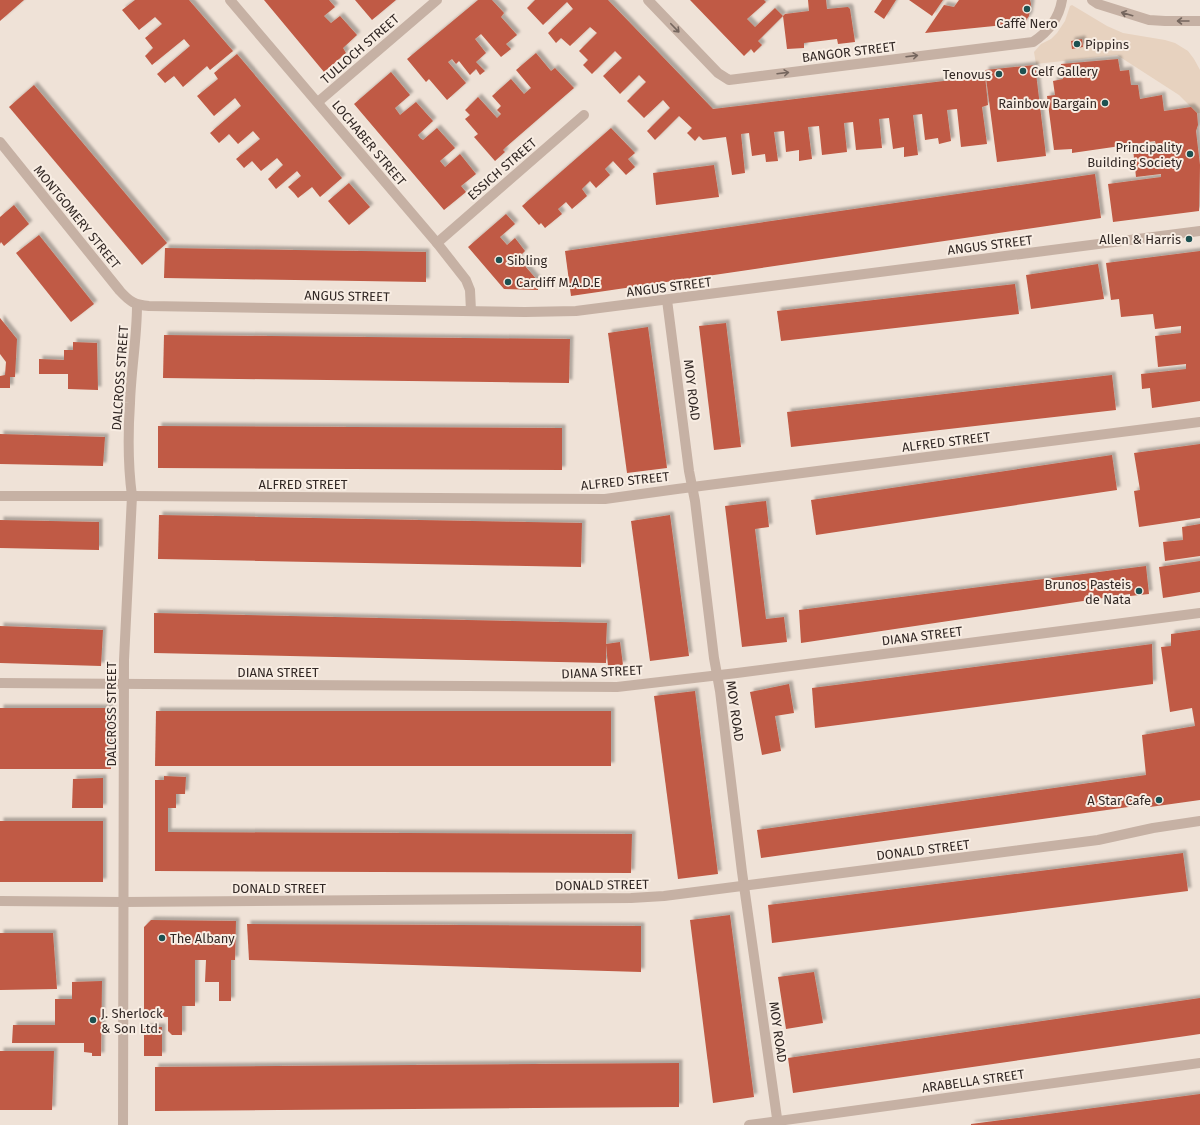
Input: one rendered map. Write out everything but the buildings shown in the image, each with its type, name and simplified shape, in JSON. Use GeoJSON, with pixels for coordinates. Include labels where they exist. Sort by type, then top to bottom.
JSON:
{"type":"FeatureCollection","features":[{"type":"Feature","properties":{"kind":"street","name":"LOCHABER STREET"},"geometry":{"type":"LineString","coordinates":[[230,0],[437,242],[466,280],[470,290],[471,311]]}},
{"type":"Feature","properties":{"kind":"street","name":"TULLOCH STREET"},"geometry":{"type":"LineString","coordinates":[[318,102],[437,0]]}},
{"type":"Feature","properties":{"kind":"street","name":"BANGOR STREET"},"geometry":{"type":"LineString","coordinates":[[648,0],[718,73],[728,80],[1032,42],[1043,36],[1050,28],[1061,8],[1062,0]]}},
{"type":"Feature","properties":{"kind":"street"},"geometry":{"type":"LineString","coordinates":[[1092,0],[1104,6],[1149,20],[1200,21]]}},
{"type":"Feature","properties":{"kind":"street","name":"ESSICH STREET"},"geometry":{"type":"LineString","coordinates":[[437,242],[584,115]]}},
{"type":"Feature","properties":{"kind":"street","name":"MONTGOMERY STREET"},"geometry":{"type":"LineString","coordinates":[[0,142],[120,292],[137,305]]}},
{"type":"Feature","properties":{"kind":"street","name":"ANGUS STREET"},"geometry":{"type":"LineString","coordinates":[[137,305],[471,311],[576,311],[1200,231]]}},
{"type":"Feature","properties":{"kind":"street","name":"MOY ROAD"},"geometry":{"type":"LineString","coordinates":[[668,300],[689,471],[777,1123]]}},
{"type":"Feature","properties":{"kind":"street","name":"DALCROSS STREET"},"geometry":{"type":"LineString","coordinates":[[123,1125],[124,684],[132,496],[130,481],[130,403],[137,328],[137,305]]}},
{"type":"Feature","properties":{"kind":"street","name":"ALFRED STREET"},"geometry":{"type":"LineString","coordinates":[[0,496],[589,500],[1200,422]]}},
{"type":"Feature","properties":{"kind":"street","name":"DIANA STREET"},"geometry":{"type":"LineString","coordinates":[[0,683],[617,687],[1200,613]]}},
{"type":"Feature","properties":{"kind":"street","name":"DONALD STREET"},"geometry":{"type":"LineString","coordinates":[[0,901],[124,902],[631,898],[719,890],[744,885],[1098,840],[1152,828],[1200,821]]}},
{"type":"Feature","properties":{"kind":"street","name":"ARABELLA STREET"},"geometry":{"type":"LineString","coordinates":[[749,1125],[777,1123],[1200,1063]]}},
{"type":"Feature","properties":{"kind":"shaded area"},"geometry":{"type":"Polygon","coordinates":[[[1072,5],[1107,26],[1123,33],[1165,40],[1175,43],[1188,51],[1200,70],[1200,113],[1197,113],[1179,95],[1117,55],[1036,64],[1034,52],[1041,44],[1051,39],[1057,33],[1065,21],[1070,6],[1072,5]]]}},
{"type":"Feature","properties":{"kind":"place","name":"Caffè Nero"},"geometry":{"type":"Point","coordinates":[1027,9]}},
{"type":"Feature","properties":{"kind":"place","name":"Pippins"},"geometry":{"type":"Point","coordinates":[1077,44]}},
{"type":"Feature","properties":{"kind":"place","name":"Celf Gallery"},"geometry":{"type":"Point","coordinates":[1023,71]}},
{"type":"Feature","properties":{"kind":"place","name":"Tenovus"},"geometry":{"type":"Point","coordinates":[999,74]}},
{"type":"Feature","properties":{"kind":"place","name":"Rainbow Bargain"},"geometry":{"type":"Point","coordinates":[1105,103]}},
{"type":"Feature","properties":{"kind":"place","name":"Principality Building Society"},"geometry":{"type":"Point","coordinates":[1190,154]}},
{"type":"Feature","properties":{"kind":"place","name":"Allen & Harris"},"geometry":{"type":"Point","coordinates":[1189,239]}},
{"type":"Feature","properties":{"kind":"place","name":"Sibling"},"geometry":{"type":"Point","coordinates":[499,260]}},
{"type":"Feature","properties":{"kind":"place","name":"Cardiff M.A.D.E"},"geometry":{"type":"Point","coordinates":[508,282]}},
{"type":"Feature","properties":{"kind":"place","name":"Brunos Pasteis de Nata"},"geometry":{"type":"Point","coordinates":[1139,591]}},
{"type":"Feature","properties":{"kind":"place","name":"A Star Cafe"},"geometry":{"type":"Point","coordinates":[1159,800]}},
{"type":"Feature","properties":{"kind":"place","name":"The Albany"},"geometry":{"type":"Point","coordinates":[162,938]}},
{"type":"Feature","properties":{"kind":"place","name":"J. Sherlock & Son Ltd."},"geometry":{"type":"Point","coordinates":[93,1020]}}]}
